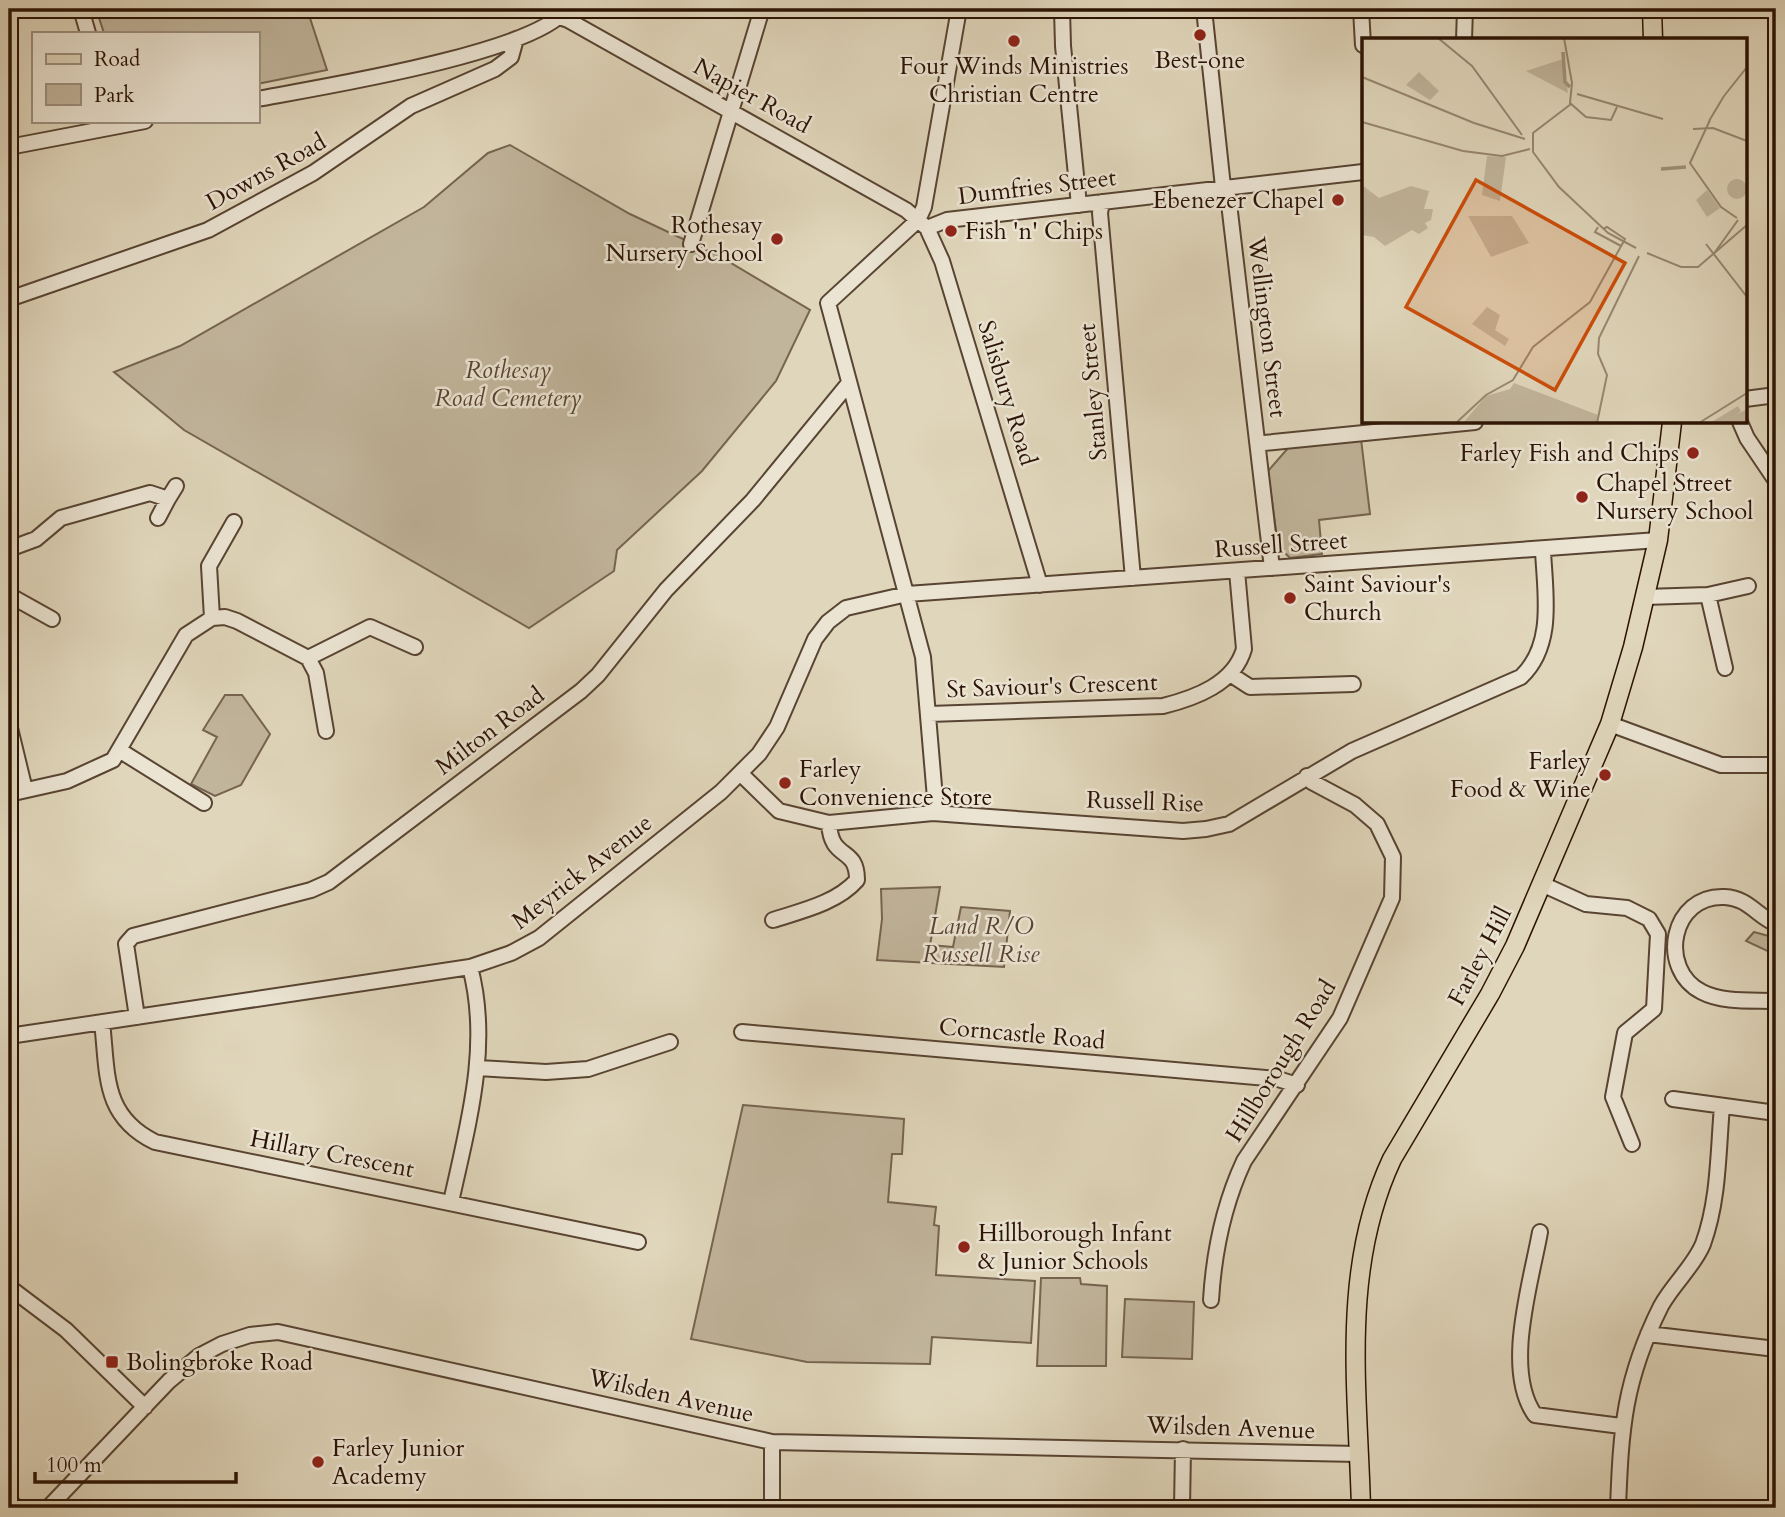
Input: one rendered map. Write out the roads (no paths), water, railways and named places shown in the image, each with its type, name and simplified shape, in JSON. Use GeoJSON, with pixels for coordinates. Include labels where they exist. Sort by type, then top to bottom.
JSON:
{"type":"FeatureCollection","features":[{"type":"Feature","properties":{"kind":"main road"},"geometry":{"type":"LineString","coordinates":[[1652,9],[1653,38]]}},
{"type":"Feature","properties":{"kind":"main road","name":"Farley Hill"},"geometry":{"type":"LineString","coordinates":[[1361,1508],[1354,1359],[1358,1276],[1364,1237],[1381,1183],[1490,994],[1544,885],[1611,724],[1658,540],[1672,424]]}},
{"type":"Feature","properties":{"kind":"street"},"geometry":{"type":"LineString","coordinates":[[80,9],[88,32]]}},
{"type":"Feature","properties":{"kind":"street","name":"Napier Road"},"geometry":{"type":"LineString","coordinates":[[536,9],[563,13],[906,210],[922,224]]}},
{"type":"Feature","properties":{"kind":"street"},"geometry":{"type":"LineString","coordinates":[[691,244],[762,9]]}},
{"type":"Feature","properties":{"kind":"street"},"geometry":{"type":"LineString","coordinates":[[933,813],[929,714],[923,657],[828,303],[922,224],[959,9]]}},
{"type":"Feature","properties":{"kind":"street"},"geometry":{"type":"LineString","coordinates":[[1062,9],[1063,46],[1079,205]]}},
{"type":"Feature","properties":{"kind":"street","name":"Wellington Street"},"geometry":{"type":"LineString","coordinates":[[1204,9],[1223,187],[1228,195],[1272,568]]}},
{"type":"Feature","properties":{"kind":"street"},"geometry":{"type":"LineString","coordinates":[[1361,9],[1363,38]]}},
{"type":"Feature","properties":{"kind":"street"},"geometry":{"type":"LineString","coordinates":[[1464,38],[1465,9]]}},
{"type":"Feature","properties":{"kind":"street"},"geometry":{"type":"LineString","coordinates":[[259,99],[444,62],[516,39],[563,13]]}},
{"type":"Feature","properties":{"kind":"street","name":"Downs Road"},"geometry":{"type":"LineString","coordinates":[[9,299],[208,230],[313,173],[411,106],[495,69],[511,57],[516,39]]}},
{"type":"Feature","properties":{"kind":"street"},"geometry":{"type":"LineString","coordinates":[[9,147],[135,122]]}},
{"type":"Feature","properties":{"kind":"street","name":"Dumfries Street"},"geometry":{"type":"LineString","coordinates":[[922,224],[1362,172]]}},
{"type":"Feature","properties":{"kind":"street","name":"Stanley Street"},"geometry":{"type":"LineString","coordinates":[[1102,202],[1100,213],[1133,578]]}},
{"type":"Feature","properties":{"kind":"street","name":"Salisbury Road"},"geometry":{"type":"LineString","coordinates":[[922,224],[943,261],[1040,585]]}},
{"type":"Feature","properties":{"kind":"street","name":"Milton Road"},"geometry":{"type":"LineString","coordinates":[[137,1017],[126,944],[133,936],[311,890],[329,881],[581,691],[598,675],[666,590],[753,500],[849,383]]}},
{"type":"Feature","properties":{"kind":"street"},"geometry":{"type":"LineString","coordinates":[[1746,399],[1776,396]]}},
{"type":"Feature","properties":{"kind":"street"},"geometry":{"type":"LineString","coordinates":[[1259,446],[1264,443],[1392,425],[1420,424]]}},
{"type":"Feature","properties":{"kind":"street"},"geometry":{"type":"LineString","coordinates":[[1742,424],[1747,438],[1776,481]]}},
{"type":"Feature","properties":{"kind":"street"},"geometry":{"type":"LineString","coordinates":[[158,518],[176,486]]}},
{"type":"Feature","properties":{"kind":"street"},"geometry":{"type":"LineString","coordinates":[[9,549],[36,539],[61,518],[150,493],[168,499]]}},
{"type":"Feature","properties":{"kind":"street"},"geometry":{"type":"LineString","coordinates":[[212,618],[209,566],[234,523]]}},
{"type":"Feature","properties":{"kind":"street","name":"Russell Street"},"geometry":{"type":"LineString","coordinates":[[907,594],[1543,551],[1658,540]]}},
{"type":"Feature","properties":{"kind":"street","name":"Russell Rise"},"geometry":{"type":"LineString","coordinates":[[741,774],[779,811],[829,823],[933,813],[1183,831],[1228,824],[1352,751],[1521,677],[1534,665],[1542,648],[1546,613],[1543,551]]}},
{"type":"Feature","properties":{"kind":"street"},"geometry":{"type":"LineString","coordinates":[[1237,571],[1244,649],[1241,661],[1230,674],[1250,687],[1353,684]]}},
{"type":"Feature","properties":{"kind":"street"},"geometry":{"type":"LineString","coordinates":[[1645,597],[1708,595],[1748,586]]}},
{"type":"Feature","properties":{"kind":"street","name":"Meyrick Avenue"},"geometry":{"type":"LineString","coordinates":[[9,1036],[470,967],[511,953],[539,938],[741,774],[759,754],[777,727],[815,639],[828,622],[846,608],[907,594]]}},
{"type":"Feature","properties":{"kind":"street"},"geometry":{"type":"LineString","coordinates":[[9,595],[52,619]]}},
{"type":"Feature","properties":{"kind":"street"},"geometry":{"type":"LineString","coordinates":[[1708,595],[1725,668]]}},
{"type":"Feature","properties":{"kind":"street"},"geometry":{"type":"LineString","coordinates":[[9,794],[67,781],[99,769],[113,760],[186,635],[212,618],[225,617],[237,621],[308,658],[316,673],[326,731]]}},
{"type":"Feature","properties":{"kind":"street"},"geometry":{"type":"LineString","coordinates":[[308,658],[370,627],[415,648]]}},
{"type":"Feature","properties":{"kind":"street","name":"St Saviour's Crescent"},"geometry":{"type":"LineString","coordinates":[[929,714],[1163,706],[1184,701],[1214,687],[1230,674]]}},
{"type":"Feature","properties":{"kind":"street"},"geometry":{"type":"LineString","coordinates":[[1611,724],[1721,765],[1776,765]]}},
{"type":"Feature","properties":{"kind":"street"},"geometry":{"type":"LineString","coordinates":[[10,728],[25,790]]}},
{"type":"Feature","properties":{"kind":"street"},"geometry":{"type":"LineString","coordinates":[[119,750],[204,803]]}},
{"type":"Feature","properties":{"kind":"street","name":"Hillborough Road"},"geometry":{"type":"LineString","coordinates":[[1211,1300],[1214,1260],[1227,1205],[1244,1161],[1297,1085],[1351,997],[1392,898],[1392,857],[1377,824],[1355,804],[1312,782],[1307,776]]}},
{"type":"Feature","properties":{"kind":"street"},"geometry":{"type":"LineString","coordinates":[[773,920],[812,908],[850,889],[857,880],[857,869],[852,859],[835,848],[830,839],[829,823]]}},
{"type":"Feature","properties":{"kind":"street"},"geometry":{"type":"LineString","coordinates":[[1544,885],[1586,904],[1627,908],[1649,919],[1658,934],[1654,1009],[1625,1033],[1613,1097],[1632,1144]]}},
{"type":"Feature","properties":{"kind":"street"},"geometry":{"type":"LineString","coordinates":[[1776,924],[1743,900],[1712,897],[1684,915],[1677,926],[1675,942],[1680,973],[1703,993],[1717,998],[1776,1001]]}},
{"type":"Feature","properties":{"kind":"street"},"geometry":{"type":"LineString","coordinates":[[451,1202],[478,1068],[476,988],[470,967]]}},
{"type":"Feature","properties":{"kind":"street","name":"Hillary Crescent"},"geometry":{"type":"LineString","coordinates":[[102,1022],[110,1094],[117,1111],[135,1132],[155,1142],[638,1241]]}},
{"type":"Feature","properties":{"kind":"street","name":"Corncastle Road"},"geometry":{"type":"LineString","coordinates":[[742,1032],[1278,1079],[1297,1085]]}},
{"type":"Feature","properties":{"kind":"street"},"geometry":{"type":"LineString","coordinates":[[478,1068],[546,1072],[588,1069],[670,1042]]}},
{"type":"Feature","properties":{"kind":"street"},"geometry":{"type":"LineString","coordinates":[[1673,1099],[1776,1113]]}},
{"type":"Feature","properties":{"kind":"street"},"geometry":{"type":"LineString","coordinates":[[1618,1508],[1621,1426],[1630,1381],[1663,1303],[1702,1247],[1712,1213],[1722,1106]]}},
{"type":"Feature","properties":{"kind":"street"},"geometry":{"type":"LineString","coordinates":[[1540,1232],[1519,1349],[1526,1402],[1535,1415],[1621,1426]]}},
{"type":"Feature","properties":{"kind":"street"},"geometry":{"type":"LineString","coordinates":[[9,1287],[66,1330],[145,1407]]}},
{"type":"Feature","properties":{"kind":"street","name":"Wilsden Avenue"},"geometry":{"type":"LineString","coordinates":[[48,1508],[145,1407],[199,1356],[222,1344],[250,1335],[278,1332],[772,1442],[1359,1454]]}},
{"type":"Feature","properties":{"kind":"street"},"geometry":{"type":"LineString","coordinates":[[1648,1334],[1776,1349]]}},
{"type":"Feature","properties":{"kind":"street"},"geometry":{"type":"LineString","coordinates":[[772,1442],[772,1508]]}},
{"type":"Feature","properties":{"kind":"street"},"geometry":{"type":"LineString","coordinates":[[1182,1508],[1183,1449]]}},
{"type":"Feature","properties":{"kind":"street"},"geometry":{"type":"LineString","coordinates":[[9,1501],[17,1508]]}},
{"type":"Feature","properties":{"kind":"place","name":"Best-one"},"geometry":{"type":"Point","coordinates":[1200,35]}},
{"type":"Feature","properties":{"kind":"place","name":"Four Winds Ministries Christian Centre"},"geometry":{"type":"Point","coordinates":[1014,41]}},
{"type":"Feature","properties":{"kind":"place","name":"Ebenezer Chapel"},"geometry":{"type":"Point","coordinates":[1338,200]}},
{"type":"Feature","properties":{"kind":"place","name":"Fish 'n' Chips"},"geometry":{"type":"Point","coordinates":[951,231]}},
{"type":"Feature","properties":{"kind":"place","name":"Rothesay Nursery School"},"geometry":{"type":"Point","coordinates":[777,239]}},
{"type":"Feature","properties":{"kind":"place","name":"Farley Fish and Chips"},"geometry":{"type":"Point","coordinates":[1693,453]}},
{"type":"Feature","properties":{"kind":"place","name":"Chapel Street Nursery School"},"geometry":{"type":"Point","coordinates":[1582,497]}},
{"type":"Feature","properties":{"kind":"place","name":"Saint Saviour's Church"},"geometry":{"type":"Point","coordinates":[1290,598]}},
{"type":"Feature","properties":{"kind":"place","name":"Farley Food & Wine"},"geometry":{"type":"Point","coordinates":[1605,775]}},
{"type":"Feature","properties":{"kind":"place","name":"Farley Convenience Store"},"geometry":{"type":"Point","coordinates":[785,783]}},
{"type":"Feature","properties":{"kind":"place","name":"Hillborough Infant & Junior Schools"},"geometry":{"type":"Point","coordinates":[964,1247]}},
{"type":"Feature","properties":{"kind":"place","name":"Bolingbroke Road"},"geometry":{"type":"Point","coordinates":[112,1362]}},
{"type":"Feature","properties":{"kind":"place","name":"Farley Junior Academy"},"geometry":{"type":"Point","coordinates":[318,1462]}},
{"type":"Feature","properties":{"kind":"park label","name":"Rothesay Road Cemetery"},"geometry":{"type":"Point","coordinates":[508,384]}},
{"type":"Feature","properties":{"kind":"park label","name":"Land R/O Russell Rise"},"geometry":{"type":"Point","coordinates":[981,940]}}]}
